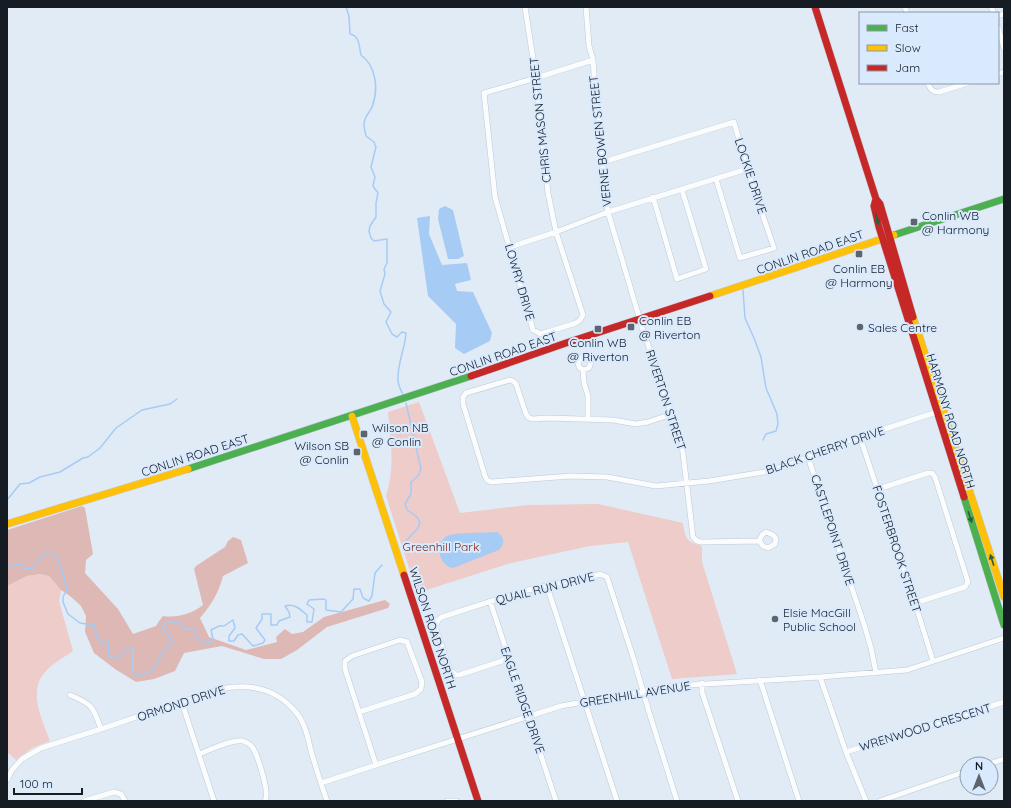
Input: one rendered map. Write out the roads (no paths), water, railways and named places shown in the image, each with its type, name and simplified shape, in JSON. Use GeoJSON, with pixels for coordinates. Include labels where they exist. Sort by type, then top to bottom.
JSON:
{"type":"FeatureCollection","features":[{"type":"Feature","properties":{"kind":"street","name":"CHRIS MASON STREET"},"geometry":{"type":"LineString","coordinates":[[525,7],[536,78],[548,193],[556,232]]}},
{"type":"Feature","properties":{"kind":"street","name":"VERNE BOWEN STREET"},"geometry":{"type":"LineString","coordinates":[[586,7],[589,46],[592,60],[603,162],[602,181],[608,212],[640,319]]}},
{"type":"Feature","properties":{"kind":"street","name":"HARMONY ROAD NORTH"},"geometry":{"type":"LineString","coordinates":[[815,7],[876,199],[880,204],[886,238],[937,412],[1004,626]]}},
{"type":"Feature","properties":{"kind":"street"},"geometry":{"type":"LineString","coordinates":[[999,31],[1004,48]]}},
{"type":"Feature","properties":{"kind":"street"},"geometry":{"type":"LineString","coordinates":[[536,78],[592,60]]}},
{"type":"Feature","properties":{"kind":"street","name":"LOWRY DRIVE"},"geometry":{"type":"LineString","coordinates":[[536,78],[484,93],[494,190],[533,330],[541,334],[576,323],[583,315],[556,232]]}},
{"type":"Feature","properties":{"kind":"street"},"geometry":{"type":"LineString","coordinates":[[928,84],[930,89],[935,92],[939,92],[965,84]]}},
{"type":"Feature","properties":{"kind":"street","name":"LOCKIE DRIVE"},"geometry":{"type":"LineString","coordinates":[[603,162],[734,122],[747,169],[774,248],[740,258],[716,179]]}},
{"type":"Feature","properties":{"kind":"street"},"geometry":{"type":"LineString","coordinates":[[510,247],[653,197],[682,190],[747,169]]}},
{"type":"Feature","properties":{"kind":"street"},"geometry":{"type":"LineString","coordinates":[[653,197],[677,279],[706,269],[682,190]]}},
{"type":"Feature","properties":{"kind":"street","name":"CONLIN ROAD EAST"},"geometry":{"type":"LineString","coordinates":[[8,522],[171,475],[1004,199]]}},
{"type":"Feature","properties":{"kind":"street","name":"HARMONY ROAD NORTH"},"geometry":{"type":"LineString","coordinates":[[886,238],[905,291],[1004,597]]}},
{"type":"Feature","properties":{"kind":"street","name":"RIVERTON STREET"},"geometry":{"type":"LineString","coordinates":[[640,319],[682,446],[692,534],[694,539],[701,542],[759,541]]}},
{"type":"Feature","properties":{"kind":"street"},"geometry":{"type":"LineString","coordinates":[[583,370],[584,383],[588,396],[588,419]]}},
{"type":"Feature","properties":{"kind":"street","name":"BLACK CHERRY DRIVE"},"geometry":{"type":"LineString","coordinates":[[672,414],[648,422],[636,424],[612,420],[532,419],[526,414],[516,384],[510,380],[466,393],[463,400],[484,476],[491,482],[572,476],[607,477],[656,486],[709,481],[764,472],[792,464],[832,446],[937,412]]}},
{"type":"Feature","properties":{"kind":"street","name":"WILSON ROAD NORTH"},"geometry":{"type":"LineString","coordinates":[[352,416],[478,801]]}},
{"type":"Feature","properties":{"kind":"street","name":"FOSTERBROOK STREET"},"geometry":{"type":"LineString","coordinates":[[860,437],[933,661]]}},
{"type":"Feature","properties":{"kind":"street","name":"CASTLEPOINT DRIVE"},"geometry":{"type":"LineString","coordinates":[[808,457],[864,624],[876,673]]}},
{"type":"Feature","properties":{"kind":"street"},"geometry":{"type":"LineString","coordinates":[[878,489],[928,473],[932,473],[935,477],[968,582],[965,587],[915,603]]}},
{"type":"Feature","properties":{"kind":"street","name":"QUAIL RUN DRIVE"},"geometry":{"type":"LineString","coordinates":[[508,659],[459,675],[456,674],[450,670],[436,629],[438,619],[523,591],[600,574],[607,577],[677,801]]}},
{"type":"Feature","properties":{"kind":"street"},"geometry":{"type":"LineString","coordinates":[[548,586],[617,801]]}},
{"type":"Feature","properties":{"kind":"street","name":"EAGLE RIDGE DRIVE"},"geometry":{"type":"LineString","coordinates":[[490,601],[508,659],[529,716],[554,800]]}},
{"type":"Feature","properties":{"kind":"street","name":"GREENHILL AVENUE"},"geometry":{"type":"LineString","coordinates":[[321,783],[561,706],[673,686],[907,670],[1004,638]]}},
{"type":"Feature","properties":{"kind":"street"},"geometry":{"type":"LineString","coordinates":[[359,712],[415,694],[421,689],[422,682],[407,642],[400,640],[352,656],[345,661],[345,669],[376,765]]}},
{"type":"Feature","properties":{"kind":"street"},"geometry":{"type":"LineString","coordinates":[[820,677],[846,752],[866,801]]}},
{"type":"Feature","properties":{"kind":"street"},"geometry":{"type":"LineString","coordinates":[[760,680],[799,801]]}},
{"type":"Feature","properties":{"kind":"street"},"geometry":{"type":"LineString","coordinates":[[702,683],[702,692],[738,801]]}},
{"type":"Feature","properties":{"kind":"street","name":"ORMOND DRIVE"},"geometry":{"type":"LineString","coordinates":[[7,779],[18,763],[41,748],[101,730],[220,689],[249,686],[265,690],[276,696],[296,712],[301,721],[327,801]]}},
{"type":"Feature","properties":{"kind":"street"},"geometry":{"type":"LineString","coordinates":[[70,695],[85,701],[92,707],[101,730]]}},
{"type":"Feature","properties":{"kind":"street","name":"WRENWOOD CRESCENT"},"geometry":{"type":"LineString","coordinates":[[846,752],[1004,702]]}},
{"type":"Feature","properties":{"kind":"street"},"geometry":{"type":"LineString","coordinates":[[182,703],[214,801]]}},
{"type":"Feature","properties":{"kind":"street"},"geometry":{"type":"LineString","coordinates":[[199,754],[235,741],[245,742],[252,747],[265,785],[267,794],[265,801]]}},
{"type":"Feature","properties":{"kind":"street"},"geometry":{"type":"LineString","coordinates":[[880,801],[959,774]]}},
{"type":"Feature","properties":{"kind":"street"},"geometry":{"type":"LineString","coordinates":[[84,801],[114,792],[121,794],[125,801]]}},
{"type":"Feature","properties":{"kind":"street"},"geometry":{"type":"LineString","coordinates":[[447,801],[456,801]]}},
{"type":"Feature","properties":{"kind":"water"},"geometry":{"type":"Polygon","coordinates":[[[445,206],[453,210],[464,256],[458,259],[448,259],[438,219],[439,209],[445,206]]]}},
{"type":"Feature","properties":{"kind":"water"},"geometry":{"type":"Polygon","coordinates":[[[430,216],[429,234],[442,265],[467,263],[471,280],[455,284],[457,291],[473,292],[492,333],[490,341],[464,354],[455,348],[456,324],[428,296],[417,218],[430,216]]]}},
{"type":"Feature","properties":{"kind":"water"},"geometry":{"type":"Polygon","coordinates":[[[497,532],[503,538],[503,543],[499,550],[453,568],[446,565],[442,560],[439,547],[441,542],[447,536],[464,533],[497,532]]]}},
{"type":"Feature","properties":{"kind":"waterway"},"geometry":{"type":"LineString","coordinates":[[346,7],[349,16],[350,34],[356,37],[361,55],[370,65],[375,78],[376,86],[374,100],[364,124],[366,136],[374,142],[376,147],[371,167],[375,177],[373,186],[378,193],[376,217],[370,226],[369,231],[371,238],[374,241],[387,239],[387,263],[384,269],[385,274],[380,291],[384,304],[391,312],[386,322],[392,334],[397,337],[402,332],[406,333],[398,374],[398,384],[403,395]]}},
{"type":"Feature","properties":{"kind":"waterway"},"geometry":{"type":"LineString","coordinates":[[743,290],[745,318],[761,357],[766,388],[777,414],[778,424],[776,431],[766,434],[763,440]]}},
{"type":"Feature","properties":{"kind":"waterway"},"geometry":{"type":"LineString","coordinates":[[7,500],[20,484],[29,483],[40,477],[60,472],[83,458],[88,457],[100,448],[116,428],[142,410],[170,404],[177,399]]}},
{"type":"Feature","properties":{"kind":"waterway"},"geometry":{"type":"LineString","coordinates":[[406,403],[421,469],[418,476],[411,482],[411,494],[405,504],[407,510],[416,516],[420,522],[418,528],[407,540]]}},
{"type":"Feature","properties":{"kind":"waterway"},"geometry":{"type":"LineString","coordinates":[[7,567],[20,564],[25,569],[32,568],[43,555],[53,554],[56,556],[64,576],[67,589],[63,597],[63,602],[68,614],[80,623],[94,625],[97,637],[101,642],[108,642],[109,656],[119,658],[126,649],[133,648],[133,673],[139,676],[152,671],[163,651],[173,641],[162,628],[166,622],[179,622],[185,629],[195,629],[196,638],[207,644],[213,641],[211,630],[219,626],[224,626],[233,620],[235,628],[229,636],[229,641],[234,641],[238,635],[242,634],[253,646],[263,643],[265,640],[256,628],[262,619],[262,614],[271,614],[271,625],[277,625],[279,621],[290,617],[285,606],[291,605],[297,607],[307,615],[307,622],[312,622],[314,609],[307,604],[309,600],[326,600],[326,610],[341,612],[353,599],[354,589],[360,589],[363,598],[369,601],[372,596],[375,573],[382,565]]}},
{"type":"Feature","properties":{"kind":"place","name":"Conlin WB @ Harmony"},"geometry":{"type":"Point","coordinates":[914,222]}},
{"type":"Feature","properties":{"kind":"place","name":"Conlin EB @ Harmony"},"geometry":{"type":"Point","coordinates":[859,254]}},
{"type":"Feature","properties":{"kind":"place","name":"Conlin EB @ Riverton"},"geometry":{"type":"Point","coordinates":[631,327]}},
{"type":"Feature","properties":{"kind":"place","name":"Sales Centre"},"geometry":{"type":"Point","coordinates":[860,327]}},
{"type":"Feature","properties":{"kind":"place","name":"Conlin WB @ Riverton"},"geometry":{"type":"Point","coordinates":[598,329]}},
{"type":"Feature","properties":{"kind":"place","name":"Wilson NB @ Conlin"},"geometry":{"type":"Point","coordinates":[364,434]}},
{"type":"Feature","properties":{"kind":"place","name":"Wilson SB @ Conlin"},"geometry":{"type":"Point","coordinates":[357,452]}},
{"type":"Feature","properties":{"kind":"place","name":"Elsie MacGill Public School"},"geometry":{"type":"Point","coordinates":[775,619]}},
{"type":"Feature","properties":{"kind":"park label","name":"Greenhill Park"},"geometry":{"type":"Point","coordinates":[441,546]}}]}
